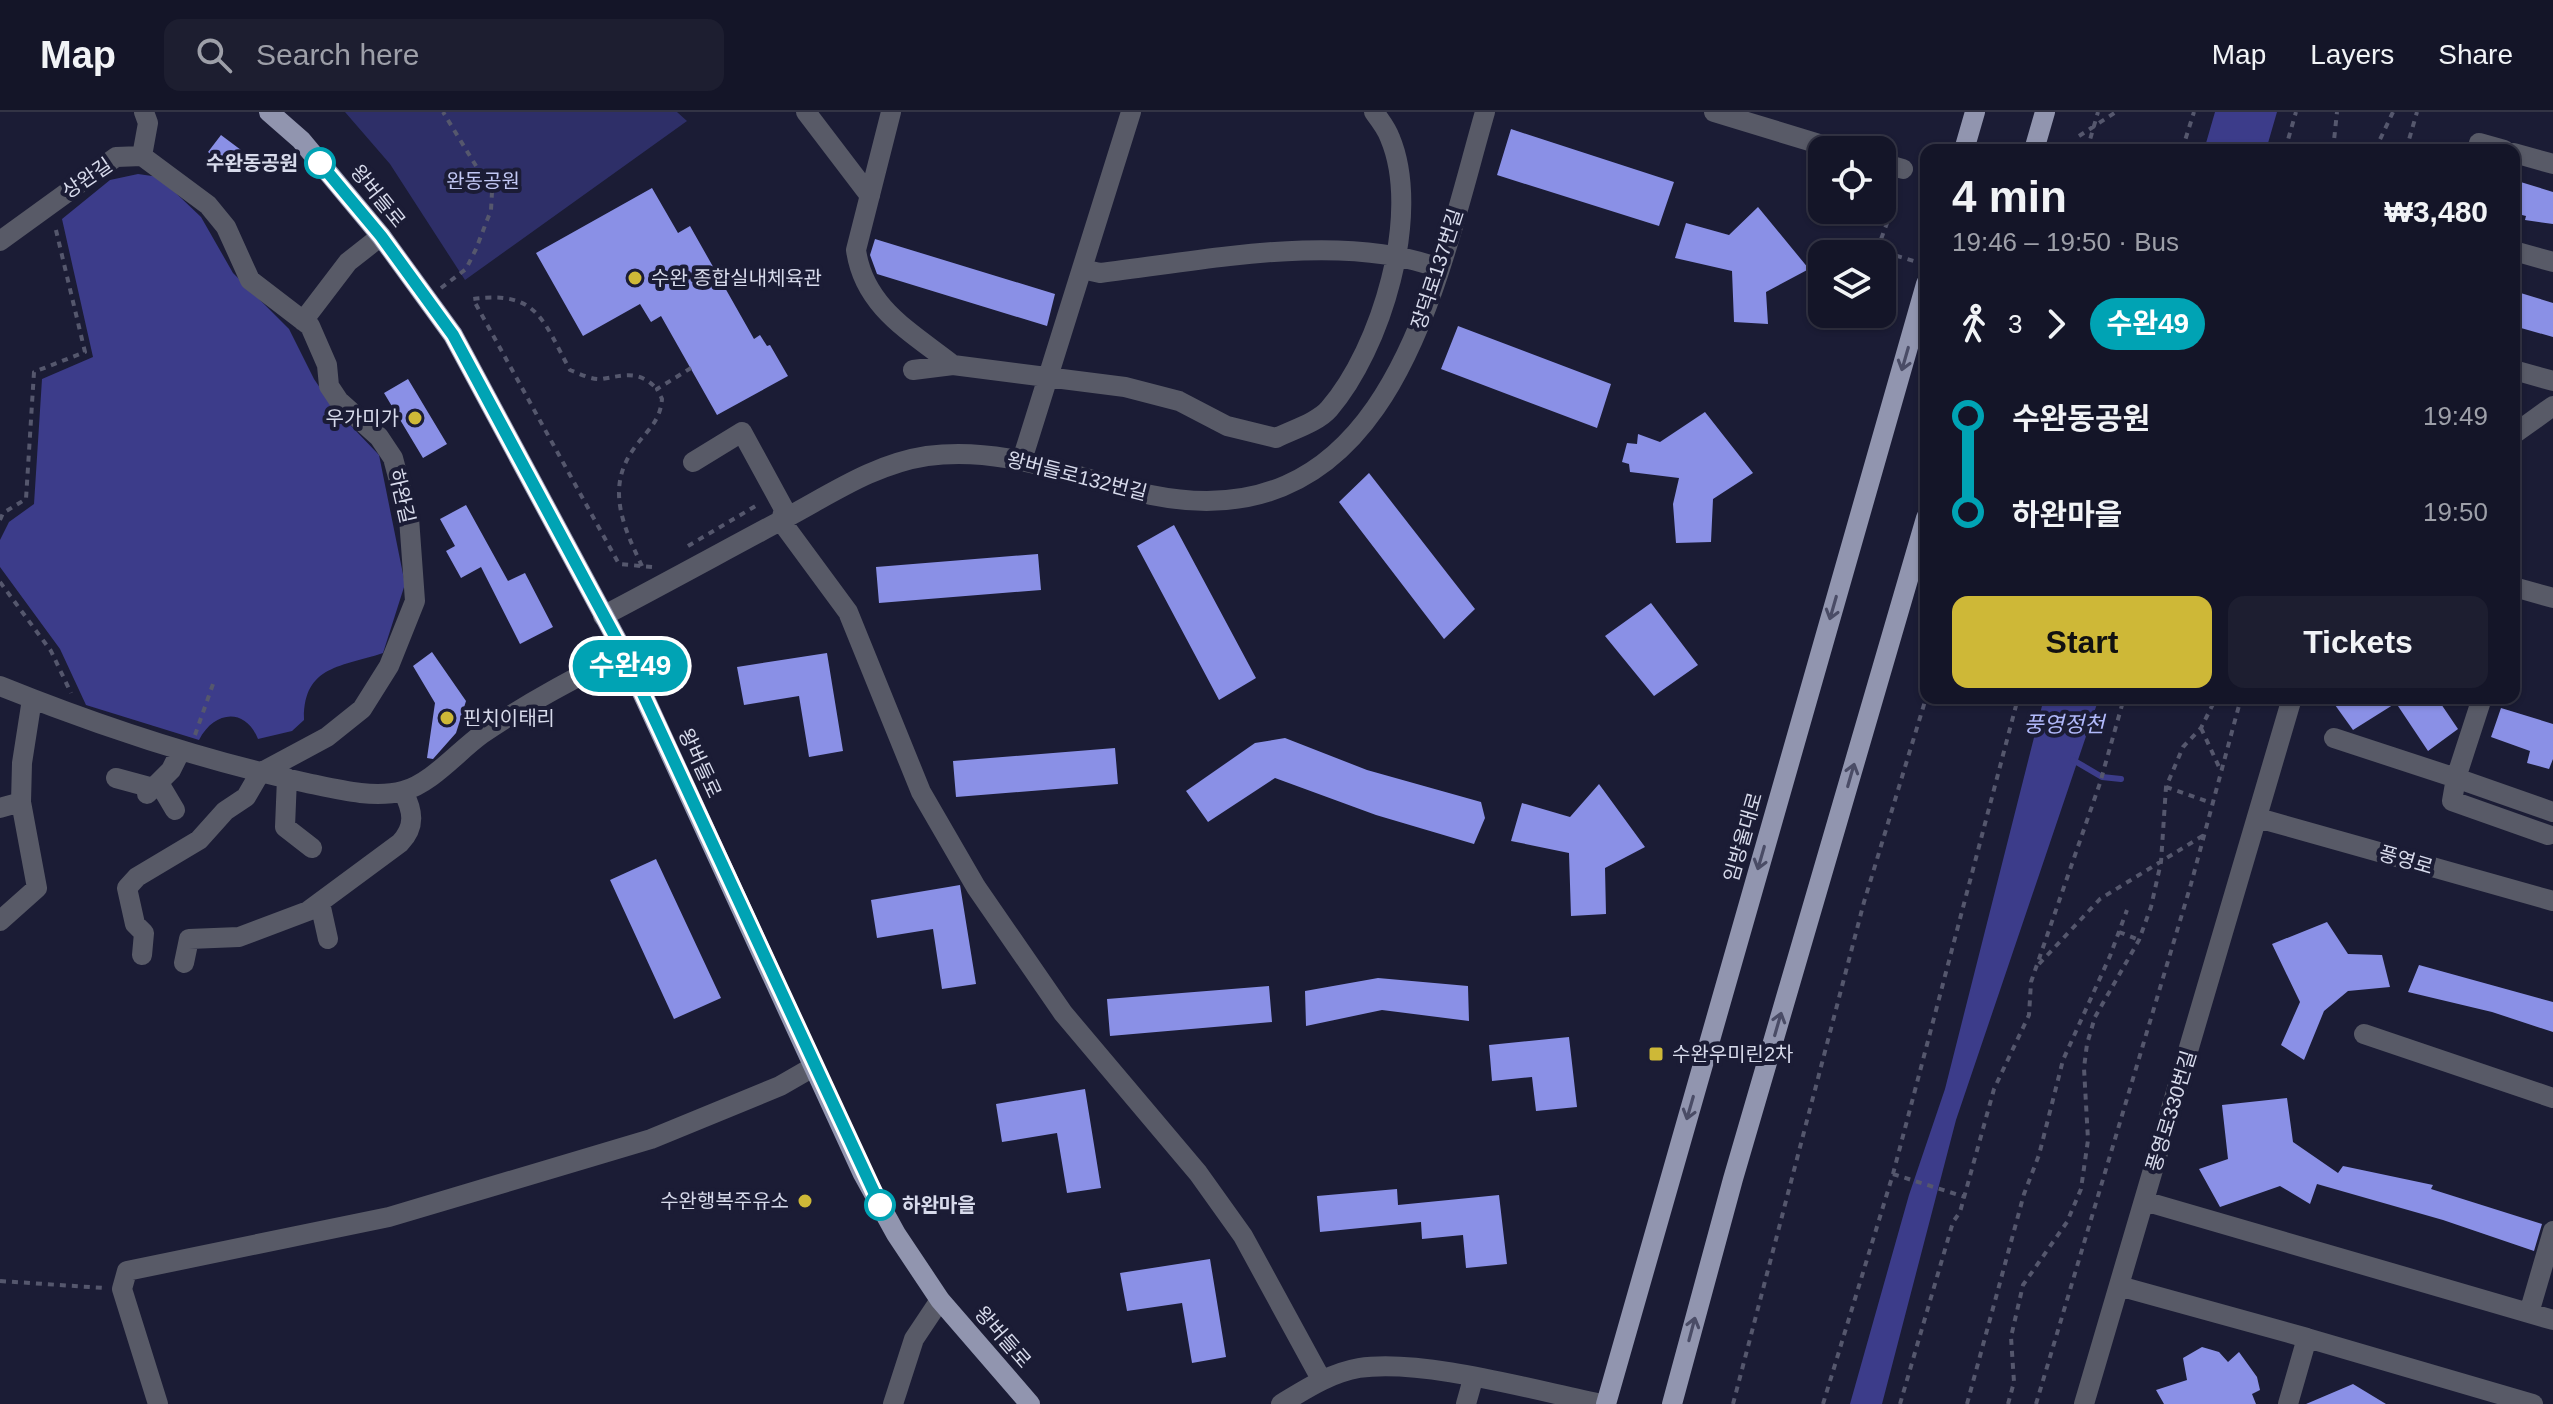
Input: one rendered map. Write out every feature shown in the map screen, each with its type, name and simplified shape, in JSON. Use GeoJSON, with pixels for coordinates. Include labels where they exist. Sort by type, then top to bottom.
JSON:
{"type":"FeatureCollection","features":[{"type":"Feature","properties":{"kind":"main road","name":"왕버들로"},"geometry":{"type":"LineString","coordinates":[[269,112],[301,140],[381,236],[453,335],[624,653],[863,1174],[896,1234],[940,1300],[1030,1404]]}},
{"type":"Feature","properties":{"kind":"main road"},"geometry":{"type":"LineString","coordinates":[[1966,144],[1975,112]]}},
{"type":"Feature","properties":{"kind":"main road"},"geometry":{"type":"LineString","coordinates":[[2036,144],[2045,112]]}},
{"type":"Feature","properties":{"kind":"main road","name":"임방울대로"},"geometry":{"type":"LineString","coordinates":[[1604,1404],[1920,305]]}},
{"type":"Feature","properties":{"kind":"main road"},"geometry":{"type":"LineString","coordinates":[[1672,1404],[1733,1179],[1920,539]]}},
{"type":"Feature","properties":{"kind":"street","name":"상완길"},"geometry":{"type":"LineString","coordinates":[[0,241],[116,157],[142,156],[148,123],[144,112]]}},
{"type":"Feature","properties":{"kind":"street"},"geometry":{"type":"LineString","coordinates":[[806,112],[870,196]]}},
{"type":"Feature","properties":{"kind":"street"},"geometry":{"type":"LineString","coordinates":[[891,112],[856,250],[866,289],[885,311],[953,365]]}},
{"type":"Feature","properties":{"kind":"street"},"geometry":{"type":"LineString","coordinates":[[1022,460],[1131,112]]}},
{"type":"Feature","properties":{"kind":"street"},"geometry":{"type":"LineString","coordinates":[[913,370],[953,365],[1125,387],[1179,401],[1227,426],[1276,438],[1327,412],[1361,364],[1389,289],[1399,236],[1399,180],[1391,139],[1374,112]]}},
{"type":"Feature","properties":{"kind":"street","name":"장덕로137번길"},"geometry":{"type":"LineString","coordinates":[[1371,418],[1425,316],[1485,112]]}},
{"type":"Feature","properties":{"kind":"street"},"geometry":{"type":"LineString","coordinates":[[1714,112],[1808,141]]}},
{"type":"Feature","properties":{"kind":"street"},"geometry":{"type":"LineString","coordinates":[[2520,155],[2553,164]]}},
{"type":"Feature","properties":{"kind":"street","name":"하완길"},"geometry":{"type":"LineString","coordinates":[[142,156],[208,205],[226,227],[250,280],[310,326],[327,365],[329,386],[339,401],[379,437],[393,458],[409,518],[415,601],[389,666],[362,709],[327,737],[260,773],[246,797],[225,811],[199,840],[137,877],[127,888],[135,924],[144,933],[142,955]]}},
{"type":"Feature","properties":{"kind":"street"},"geometry":{"type":"LineString","coordinates":[[1896,167],[1903,169]]}},
{"type":"Feature","properties":{"kind":"street"},"geometry":{"type":"LineString","coordinates":[[303,321],[348,262],[381,236]]}},
{"type":"Feature","properties":{"kind":"street"},"geometry":{"type":"LineString","coordinates":[[1082,269],[1100,273],[1302,249],[1417,260],[1439,268]]}},
{"type":"Feature","properties":{"kind":"street"},"geometry":{"type":"LineString","coordinates":[[2520,253],[2553,262]]}},
{"type":"Feature","properties":{"kind":"street"},"geometry":{"type":"LineString","coordinates":[[2520,372],[2553,381]]}},
{"type":"Feature","properties":{"kind":"street"},"geometry":{"type":"LineString","coordinates":[[2520,430],[2553,406]]}},
{"type":"Feature","properties":{"kind":"street","name":"왕버들로132번길"},"geometry":{"type":"LineString","coordinates":[[603,616],[888,463],[963,453],[1022,460],[1149,494],[1198,502],[1253,497],[1282,487],[1331,456],[1371,418]]}},
{"type":"Feature","properties":{"kind":"street"},"geometry":{"type":"LineString","coordinates":[[693,462],[742,432],[784,509],[781,521],[848,612],[921,792],[976,887],[1063,1013],[1198,1173],[1243,1236],[1321,1379]]}},
{"type":"Feature","properties":{"kind":"street"},"geometry":{"type":"LineString","coordinates":[[2520,589],[2553,598]]}},
{"type":"Feature","properties":{"kind":"street"},"geometry":{"type":"LineString","coordinates":[[0,686],[83,717],[192,743],[260,773],[340,790],[403,791],[418,785],[480,736],[538,697],[624,653]]}},
{"type":"Feature","properties":{"kind":"street"},"geometry":{"type":"LineString","coordinates":[[0,921],[37,888],[21,802],[22,763],[32,699]]}},
{"type":"Feature","properties":{"kind":"street","name":"풍영로330번길"},"geometry":{"type":"LineString","coordinates":[[2084,1404],[2290,704]]}},
{"type":"Feature","properties":{"kind":"street"},"geometry":{"type":"LineString","coordinates":[[2480,704],[2456,778],[2452,801],[2548,835]]}},
{"type":"Feature","properties":{"kind":"street"},"geometry":{"type":"LineString","coordinates":[[2334,738],[2553,812]]}},
{"type":"Feature","properties":{"kind":"street"},"geometry":{"type":"LineString","coordinates":[[153,788],[192,743]]}},
{"type":"Feature","properties":{"kind":"street"},"geometry":{"type":"LineString","coordinates":[[116,778],[153,788],[175,810]]}},
{"type":"Feature","properties":{"kind":"street"},"geometry":{"type":"LineString","coordinates":[[287,778],[285,827],[312,848]]}},
{"type":"Feature","properties":{"kind":"street"},"geometry":{"type":"LineString","coordinates":[[184,963],[189,939],[239,947],[262,926],[308,911],[320,903],[411,832],[412,810],[403,791]]}},
{"type":"Feature","properties":{"kind":"street"},"geometry":{"type":"LineString","coordinates":[[0,808],[21,802]]}},
{"type":"Feature","properties":{"kind":"street","name":"풍영로"},"geometry":{"type":"LineString","coordinates":[[2258,818],[2553,901]]}},
{"type":"Feature","properties":{"kind":"street"},"geometry":{"type":"LineString","coordinates":[[320,903],[328,939]]}},
{"type":"Feature","properties":{"kind":"street"},"geometry":{"type":"LineString","coordinates":[[2364,1034],[2553,1098]]}},
{"type":"Feature","properties":{"kind":"street"},"geometry":{"type":"LineString","coordinates":[[158,1404],[122,1289],[127,1271],[389,1217],[651,1139],[780,1086],[813,1067]]}},
{"type":"Feature","properties":{"kind":"street"},"geometry":{"type":"LineString","coordinates":[[2144,1201],[2553,1320]]}},
{"type":"Feature","properties":{"kind":"street"},"geometry":{"type":"LineString","coordinates":[[2529,1313],[2553,1231]]}},
{"type":"Feature","properties":{"kind":"street"},"geometry":{"type":"LineString","coordinates":[[2119,1286],[2533,1404]]}},
{"type":"Feature","properties":{"kind":"street"},"geometry":{"type":"LineString","coordinates":[[893,1404],[914,1339],[940,1300]]}},
{"type":"Feature","properties":{"kind":"street"},"geometry":{"type":"LineString","coordinates":[[2288,1404],[2307,1338]]}},
{"type":"Feature","properties":{"kind":"street","name":"임방울대로"},"geometry":{"type":"LineString","coordinates":[[1281,1404],[1321,1379],[1358,1368],[1394,1366],[1604,1404]]}},
{"type":"Feature","properties":{"kind":"street"},"geometry":{"type":"LineString","coordinates":[[1466,1404],[1473,1379]]}},
{"type":"Feature","properties":{"kind":"path"},"geometry":{"type":"LineString","coordinates":[[427,300],[466,269],[491,210],[492,192],[443,112]]}},
{"type":"Feature","properties":{"kind":"path"},"geometry":{"type":"LineString","coordinates":[[2088,144],[2098,112]]}},
{"type":"Feature","properties":{"kind":"path"},"geometry":{"type":"LineString","coordinates":[[2079,136],[2116,112]]}},
{"type":"Feature","properties":{"kind":"path"},"geometry":{"type":"LineString","coordinates":[[2184,144],[2194,112]]}},
{"type":"Feature","properties":{"kind":"path"},"geometry":{"type":"LineString","coordinates":[[2287,144],[2296,112]]}},
{"type":"Feature","properties":{"kind":"path"},"geometry":{"type":"LineString","coordinates":[[2334,144],[2337,112]]}},
{"type":"Feature","properties":{"kind":"path"},"geometry":{"type":"LineString","coordinates":[[2378,144],[2393,112]]}},
{"type":"Feature","properties":{"kind":"path"},"geometry":{"type":"LineString","coordinates":[[2408,144],[2417,112]]}},
{"type":"Feature","properties":{"kind":"path"},"geometry":{"type":"LineString","coordinates":[[1,516],[26,499],[34,372],[85,352],[54,223],[61,218]]}},
{"type":"Feature","properties":{"kind":"path"},"geometry":{"type":"LineString","coordinates":[[1896,257],[1920,263]]}},
{"type":"Feature","properties":{"kind":"path"},"geometry":{"type":"LineString","coordinates":[[642,566],[623,525],[617,497],[627,459],[656,424],[661,411],[662,399],[657,389],[647,379],[632,374],[599,379],[570,370],[539,312],[509,298],[473,299],[619,564],[652,567],[665,560]]}},
{"type":"Feature","properties":{"kind":"path"},"geometry":{"type":"LineString","coordinates":[[657,389],[691,368]]}},
{"type":"Feature","properties":{"kind":"path"},"geometry":{"type":"LineString","coordinates":[[679,552],[759,505],[753,492]]}},
{"type":"Feature","properties":{"kind":"path"},"geometry":{"type":"LineString","coordinates":[[0,582],[51,651],[83,717]]}},
{"type":"Feature","properties":{"kind":"path"},"geometry":{"type":"LineString","coordinates":[[192,743],[213,684]]}},
{"type":"Feature","properties":{"kind":"path"},"geometry":{"type":"LineString","coordinates":[[1733,1404],[1864,902],[1924,704]]}},
{"type":"Feature","properties":{"kind":"path"},"geometry":{"type":"LineString","coordinates":[[1823,1404],[1893,1174],[2016,704]]}},
{"type":"Feature","properties":{"kind":"path"},"geometry":{"type":"LineString","coordinates":[[1900,1404],[1953,1222],[1965,1197],[1994,1089],[2029,1015],[2030,992],[2037,966],[2100,783],[2122,704]]}},
{"type":"Feature","properties":{"kind":"path"},"geometry":{"type":"LineString","coordinates":[[2008,1404],[2014,1382],[2011,1337],[2023,1285],[2067,1222],[2081,1189],[2088,1140],[2084,1068],[2087,1044],[2095,1017],[2139,940],[2151,907],[2161,862],[2166,787],[2183,747],[2201,728],[2213,704]]}},
{"type":"Feature","properties":{"kind":"path"},"geometry":{"type":"LineString","coordinates":[[2036,1404],[2204,835],[2239,704]]}},
{"type":"Feature","properties":{"kind":"path"},"geometry":{"type":"LineString","coordinates":[[2201,728],[2221,770]]}},
{"type":"Feature","properties":{"kind":"path"},"geometry":{"type":"LineString","coordinates":[[2166,787],[2212,803]]}},
{"type":"Feature","properties":{"kind":"path"},"geometry":{"type":"LineString","coordinates":[[2037,966],[2100,899],[2204,835]]}},
{"type":"Feature","properties":{"kind":"path"},"geometry":{"type":"LineString","coordinates":[[1967,1404],[2024,1194],[2039,1155],[2063,1060],[2127,910]]}},
{"type":"Feature","properties":{"kind":"path"},"geometry":{"type":"LineString","coordinates":[[2119,932],[2139,940]]}},
{"type":"Feature","properties":{"kind":"path"},"geometry":{"type":"LineString","coordinates":[[1893,1174],[1940,1186],[1965,1197]]}},
{"type":"Feature","properties":{"kind":"path"},"geometry":{"type":"LineString","coordinates":[[0,1281],[122,1289]]}},
{"type":"Feature","properties":{"kind":"green space","name":"완동공원"},"geometry":{"type":"Polygon","coordinates":[[[345,112],[677,112],[687,121],[465,280],[390,164],[345,112]]]}},
{"type":"Feature","properties":{"kind":"water"},"geometry":{"type":"Polygon","coordinates":[[[2215,112],[2277,112],[2268,144],[2206,144],[2215,112]]]}},
{"type":"Feature","properties":{"kind":"water"},"geometry":{"type":"Polygon","coordinates":[[[138,174],[159,177],[201,217],[233,273],[289,329],[314,379],[333,407],[379,455],[405,584],[383,653],[340,666],[318,678],[305,702],[304,720],[292,731],[258,739],[245,722],[229,717],[213,723],[199,740],[86,705],[60,649],[0,567],[0,540],[9,522],[34,504],[42,379],[93,357],[62,219],[110,180],[138,174]]]}},
{"type":"Feature","properties":{"kind":"water","name":"풍영정천"},"geometry":{"type":"Polygon","coordinates":[[[2042,704],[2097,704],[1956,1120],[1882,1404],[1850,1404],[1909,1195],[1945,1089],[2042,704]]]}},
{"type":"Feature","properties":{"kind":"building"},"geometry":{"type":"Polygon","coordinates":[[[1511,129],[1674,182],[1659,226],[1497,175],[1511,129]]]}},
{"type":"Feature","properties":{"kind":"building"},"geometry":{"type":"Polygon","coordinates":[[[221,135],[241,150],[228,167],[208,152],[221,135]]]}},
{"type":"Feature","properties":{"kind":"building"},"geometry":{"type":"Polygon","coordinates":[[[2520,182],[2553,192],[2553,224],[2525,220],[2526,216],[2520,214],[2520,182]]]}},
{"type":"Feature","properties":{"kind":"building","name":"수완 종합실내체육관"},"geometry":{"type":"Polygon","coordinates":[[[652,188],[678,233],[690,226],[754,339],[760,335],[767,346],[770,345],[788,376],[717,415],[661,316],[651,322],[640,304],[583,336],[536,253],[652,188]]]}},
{"type":"Feature","properties":{"kind":"building"},"geometry":{"type":"Polygon","coordinates":[[[1758,207],[1808,268],[1766,292],[1768,324],[1734,322],[1732,271],[1675,258],[1686,223],[1729,235],[1758,207]]]}},
{"type":"Feature","properties":{"kind":"building"},"geometry":{"type":"Polygon","coordinates":[[[875,239],[1055,294],[1047,326],[877,274],[870,255],[875,239]]]}},
{"type":"Feature","properties":{"kind":"building"},"geometry":{"type":"Polygon","coordinates":[[[2520,293],[2553,303],[2553,337],[2520,328],[2520,293]]]}},
{"type":"Feature","properties":{"kind":"building"},"geometry":{"type":"Polygon","coordinates":[[[1458,326],[1611,384],[1597,428],[1441,369],[1458,326]]]}},
{"type":"Feature","properties":{"kind":"building","name":"우가미가"},"geometry":{"type":"Polygon","coordinates":[[[408,379],[447,444],[423,458],[384,393],[408,379]]]}},
{"type":"Feature","properties":{"kind":"building"},"geometry":{"type":"Polygon","coordinates":[[[1705,412],[1753,473],[1713,499],[1711,542],[1676,543],[1673,504],[1679,478],[1630,472],[1629,464],[1622,462],[1627,443],[1637,444],[1638,434],[1660,442],[1705,412]]]}},
{"type":"Feature","properties":{"kind":"building"},"geometry":{"type":"Polygon","coordinates":[[[1369,473],[1475,609],[1444,639],[1339,502],[1369,473]]]}},
{"type":"Feature","properties":{"kind":"building"},"geometry":{"type":"Polygon","coordinates":[[[466,505],[508,581],[525,573],[553,627],[520,644],[481,567],[461,578],[446,551],[455,546],[440,519],[466,505]]]}},
{"type":"Feature","properties":{"kind":"building"},"geometry":{"type":"Polygon","coordinates":[[[1174,525],[1256,678],[1219,700],[1137,546],[1174,525]]]}},
{"type":"Feature","properties":{"kind":"building"},"geometry":{"type":"Polygon","coordinates":[[[1038,554],[1041,590],[879,603],[876,567],[1038,554]]]}},
{"type":"Feature","properties":{"kind":"building"},"geometry":{"type":"Polygon","coordinates":[[[1651,603],[1698,665],[1654,696],[1605,636],[1651,603]]]}},
{"type":"Feature","properties":{"kind":"building","name":"핀치이태리"},"geometry":{"type":"Polygon","coordinates":[[[432,652],[466,701],[456,733],[433,759],[427,758],[435,703],[413,666],[432,652]]]}},
{"type":"Feature","properties":{"kind":"building"},"geometry":{"type":"Polygon","coordinates":[[[827,653],[843,751],[809,757],[799,696],[744,705],[737,667],[827,653]]]}},
{"type":"Feature","properties":{"kind":"building"},"geometry":{"type":"Polygon","coordinates":[[[2334,704],[2394,704],[2353,730],[2334,704]]]}},
{"type":"Feature","properties":{"kind":"building"},"geometry":{"type":"Polygon","coordinates":[[[2397,704],[2441,704],[2458,729],[2428,751],[2397,704]]]}},
{"type":"Feature","properties":{"kind":"building"},"geometry":{"type":"Polygon","coordinates":[[[2501,708],[2553,724],[2553,759],[2549,769],[2527,763],[2530,751],[2491,737],[2501,708]]]}},
{"type":"Feature","properties":{"kind":"building"},"geometry":{"type":"Polygon","coordinates":[[[1285,738],[1367,770],[1481,802],[1485,818],[1474,844],[1376,815],[1275,778],[1208,822],[1186,791],[1255,743],[1285,738]]]}},
{"type":"Feature","properties":{"kind":"building"},"geometry":{"type":"Polygon","coordinates":[[[1115,748],[1118,784],[956,797],[953,761],[1115,748]]]}},
{"type":"Feature","properties":{"kind":"building"},"geometry":{"type":"Polygon","coordinates":[[[1599,784],[1645,847],[1605,868],[1606,914],[1571,916],[1569,853],[1511,841],[1522,803],[1570,817],[1599,784]]]}},
{"type":"Feature","properties":{"kind":"building"},"geometry":{"type":"Polygon","coordinates":[[[656,859],[721,998],[674,1019],[610,880],[656,859]]]}},
{"type":"Feature","properties":{"kind":"building"},"geometry":{"type":"Polygon","coordinates":[[[960,885],[976,984],[942,989],[933,929],[877,938],[871,900],[960,885]]]}},
{"type":"Feature","properties":{"kind":"building"},"geometry":{"type":"Polygon","coordinates":[[[2327,922],[2348,954],[2382,955],[2390,987],[2348,991],[2324,1011],[2304,1060],[2281,1045],[2300,1002],[2272,944],[2327,922]]]}},
{"type":"Feature","properties":{"kind":"building"},"geometry":{"type":"Polygon","coordinates":[[[2419,965],[2553,1002],[2553,1032],[2492,1012],[2408,992],[2419,965]]]}},
{"type":"Feature","properties":{"kind":"building"},"geometry":{"type":"Polygon","coordinates":[[[1378,978],[1468,986],[1469,1021],[1382,1010],[1306,1026],[1305,991],[1378,978]]]}},
{"type":"Feature","properties":{"kind":"building"},"geometry":{"type":"Polygon","coordinates":[[[1269,986],[1272,1022],[1110,1036],[1107,999],[1269,986]]]}},
{"type":"Feature","properties":{"kind":"building"},"geometry":{"type":"Polygon","coordinates":[[[1569,1037],[1577,1107],[1536,1111],[1532,1077],[1492,1081],[1489,1045],[1569,1037]]]}},
{"type":"Feature","properties":{"kind":"building"},"geometry":{"type":"Polygon","coordinates":[[[1085,1089],[1101,1188],[1067,1193],[1057,1133],[1002,1142],[996,1104],[1085,1089]]]}},
{"type":"Feature","properties":{"kind":"building"},"geometry":{"type":"Polygon","coordinates":[[[2287,1098],[2293,1142],[2338,1173],[2343,1166],[2433,1185],[2431,1189],[2542,1224],[2534,1251],[2443,1220],[2317,1184],[2310,1204],[2280,1186],[2220,1207],[2199,1169],[2228,1159],[2222,1105],[2287,1098]]]}},
{"type":"Feature","properties":{"kind":"building"},"geometry":{"type":"Polygon","coordinates":[[[1397,1189],[1398,1205],[1499,1195],[1507,1264],[1466,1268],[1463,1235],[1422,1239],[1421,1222],[1320,1232],[1317,1196],[1397,1189]]]}},
{"type":"Feature","properties":{"kind":"building"},"geometry":{"type":"Polygon","coordinates":[[[1210,1259],[1226,1357],[1192,1363],[1182,1303],[1127,1311],[1120,1273],[1210,1259]]]}},
{"type":"Feature","properties":{"kind":"building"},"geometry":{"type":"Polygon","coordinates":[[[2202,1347],[2219,1352],[2228,1362],[2239,1352],[2257,1377],[2260,1390],[2252,1394],[2256,1404],[2164,1404],[2156,1390],[2187,1380],[2183,1358],[2202,1347]]]}},
{"type":"Feature","properties":{"kind":"building"},"geometry":{"type":"Polygon","coordinates":[[[2353,1384],[2386,1404],[2306,1404],[2353,1384]]]}},
{"type":"Feature","properties":{"kind":"waterway"},"geometry":{"type":"LineString","coordinates":[[2073,760],[2102,777],[2121,779]]}},
{"type":"Feature","properties":{"kind":"bus line","name":"수완49"},"geometry":{"type":"LineString","coordinates":[[320,163],[381,236],[453,335],[624,653],[813,1067],[880,1205]]}},
{"type":"Feature","properties":{"kind":"place","name":"수완동공원"},"geometry":{"type":"Point","coordinates":[320,163]}},
{"type":"Feature","properties":{"kind":"place","name":"수완 종합실내체육관"},"geometry":{"type":"Point","coordinates":[635,278]}},
{"type":"Feature","properties":{"kind":"place","name":"우가미가"},"geometry":{"type":"Point","coordinates":[415,418]}},
{"type":"Feature","properties":{"kind":"place","name":"핀치이태리"},"geometry":{"type":"Point","coordinates":[447,718]}},
{"type":"Feature","properties":{"kind":"place","name":"수완우미린2차"},"geometry":{"type":"Point","coordinates":[1656,1054]}},
{"type":"Feature","properties":{"kind":"place","name":"수완행복주유소"},"geometry":{"type":"Point","coordinates":[805,1201]}},
{"type":"Feature","properties":{"kind":"place","name":"하완마을"},"geometry":{"type":"Point","coordinates":[880,1205]}}]}
